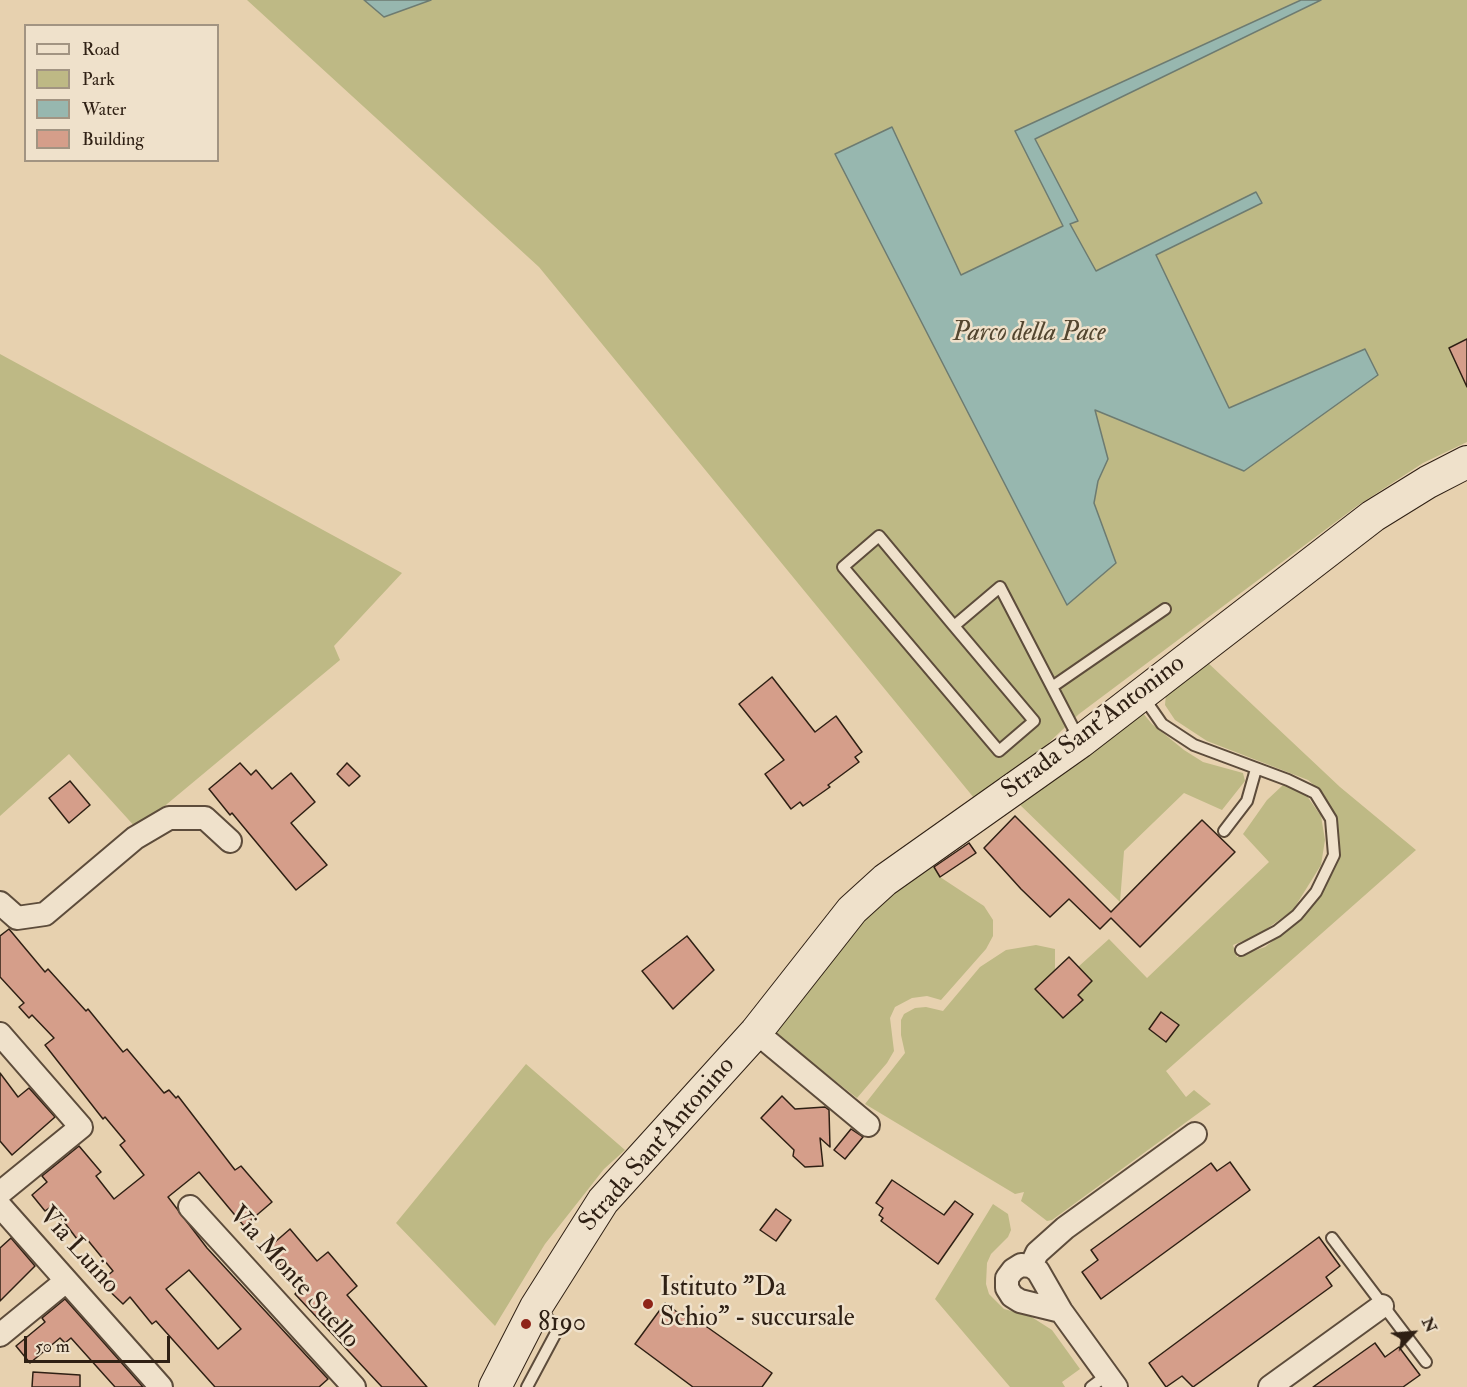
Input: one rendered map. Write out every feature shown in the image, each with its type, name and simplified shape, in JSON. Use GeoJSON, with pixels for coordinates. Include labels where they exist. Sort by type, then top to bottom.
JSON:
{"type":"FeatureCollection","features":[{"type":"Feature","properties":{"kind":"main road","name":"Strada Sant'Antonino"},"geometry":{"type":"LineString","coordinates":[[497,1386],[536,1306],[603,1201],[756,1032],[852,910],[885,880],[1080,742],[1372,516],[1428,482],[1467,462]]}},
{"type":"Feature","properties":{"kind":"street"},"geometry":{"type":"LineString","coordinates":[[0,903],[17,918],[45,914],[135,838],[169,818],[205,818],[230,841]]}},
{"type":"Feature","properties":{"kind":"street"},"geometry":{"type":"LineString","coordinates":[[756,1032],[868,1125]]}},
{"type":"Feature","properties":{"kind":"street"},"geometry":{"type":"LineString","coordinates":[[0,1034],[81,1127],[0,1193]]}},
{"type":"Feature","properties":{"kind":"street"},"geometry":{"type":"LineString","coordinates":[[1031,1266],[1037,1253],[1065,1228],[1195,1134]]}},
{"type":"Feature","properties":{"kind":"street","name":"Via Luino"},"geometry":{"type":"LineString","coordinates":[[0,1206],[161,1387]]}},
{"type":"Feature","properties":{"kind":"street","name":"Via Monte Suello"},"geometry":{"type":"LineString","coordinates":[[190,1207],[354,1387]]}},
{"type":"Feature","properties":{"kind":"street"},"geometry":{"type":"LineString","coordinates":[[1061,1311],[1020,1301],[1012,1296],[1007,1288],[1008,1278],[1013,1269],[1021,1265],[1031,1266],[1038,1270],[1104,1383]]}},
{"type":"Feature","properties":{"kind":"street"},"geometry":{"type":"LineString","coordinates":[[0,1335],[66,1281]]}},
{"type":"Feature","properties":{"kind":"street"},"geometry":{"type":"LineString","coordinates":[[1270,1387],[1382,1306]]}},
{"type":"Feature","properties":{"kind":"lane"},"geometry":{"type":"LineString","coordinates":[[879,536],[954,626],[1034,721],[999,751],[843,567],[879,536]]}},
{"type":"Feature","properties":{"kind":"lane"},"geometry":{"type":"LineString","coordinates":[[954,626],[1000,587],[1080,742]]}},
{"type":"Feature","properties":{"kind":"lane"},"geometry":{"type":"LineString","coordinates":[[1052,687],[1165,609]]}},
{"type":"Feature","properties":{"kind":"lane"},"geometry":{"type":"LineString","coordinates":[[1142,695],[1162,724],[1194,745],[1288,780],[1315,793],[1330,819],[1334,855],[1316,892],[1297,915],[1276,931],[1241,950]]}},
{"type":"Feature","properties":{"kind":"lane"},"geometry":{"type":"LineString","coordinates":[[1224,831],[1247,801],[1256,769]]}},
{"type":"Feature","properties":{"kind":"lane"},"geometry":{"type":"LineString","coordinates":[[1332,1238],[1426,1362]]}},
{"type":"Feature","properties":{"kind":"lane"},"geometry":{"type":"LineString","coordinates":[[527,1387],[558,1329],[536,1306]]}},
{"type":"Feature","properties":{"kind":"green space","name":"Parco della Pace"},"geometry":{"type":"Polygon","coordinates":[[[247,0],[1467,0],[1467,442],[1423,463],[1357,506],[1079,714],[1040,751],[974,798],[539,267],[247,0]]]}},
{"type":"Feature","properties":{"kind":"green space"},"geometry":{"type":"Polygon","coordinates":[[[0,354],[402,573],[334,646],[340,660],[137,829],[69,754],[0,816],[0,354]]]}},
{"type":"Feature","properties":{"kind":"green space"},"geometry":{"type":"Polygon","coordinates":[[[1206,661],[1340,787],[1416,850],[1166,1071],[1186,1097],[1194,1090],[1211,1104],[1052,1220],[1047,1221],[1021,1201],[1024,1192],[1015,1194],[865,1104],[905,1053],[901,1035],[901,1020],[904,1014],[915,1008],[926,1007],[943,1011],[980,967],[1006,950],[1036,945],[1055,949],[1055,970],[1036,989],[1063,1018],[1083,1000],[1078,995],[1078,967],[1109,939],[1147,978],[1269,862],[1243,834],[1267,800],[1283,785],[1307,796],[1321,816],[1325,840],[1321,865],[1293,910],[1258,935],[1233,945],[1237,957],[1265,947],[1302,919],[1326,886],[1337,859],[1338,830],[1333,811],[1323,793],[1308,780],[1207,741],[1175,720],[1165,705],[1166,694],[1206,661]],[[1161,1012],[1149,1029],[1166,1042],[1179,1025],[1161,1012]]]}},
{"type":"Feature","properties":{"kind":"green space"},"geometry":{"type":"Polygon","coordinates":[[[1142,712],[1152,724],[1184,750],[1203,762],[1243,773],[1245,781],[1222,810],[1184,793],[1124,851],[1120,902],[1015,800],[1142,712]]]}},
{"type":"Feature","properties":{"kind":"green space"},"geometry":{"type":"Polygon","coordinates":[[[930,861],[940,877],[984,906],[993,920],[993,936],[986,949],[941,1000],[927,996],[912,998],[895,1007],[890,1018],[894,1051],[887,1063],[857,1098],[774,1033],[859,922],[930,861]]]}},
{"type":"Feature","properties":{"kind":"green space"},"geometry":{"type":"Polygon","coordinates":[[[526,1064],[625,1150],[604,1169],[545,1244],[495,1326],[396,1223],[526,1064]]]}},
{"type":"Feature","properties":{"kind":"green space"},"geometry":{"type":"Polygon","coordinates":[[[993,1204],[1008,1214],[1011,1230],[1008,1237],[991,1254],[987,1263],[986,1284],[989,1294],[1004,1309],[1030,1316],[1052,1330],[1080,1369],[1062,1382],[1065,1387],[1010,1387],[935,1299],[993,1204]]]}},
{"type":"Feature","properties":{"kind":"water"},"geometry":{"type":"Polygon","coordinates":[[[364,0],[431,0],[384,17],[364,0]]]}},
{"type":"Feature","properties":{"kind":"water"},"geometry":{"type":"Polygon","coordinates":[[[1301,0],[1321,0],[1035,139],[1078,221],[1070,224],[1096,271],[1256,192],[1262,203],[1156,255],[1229,408],[1365,349],[1378,375],[1244,471],[1095,410],[1108,459],[1098,481],[1094,503],[1116,563],[1067,605],[835,154],[892,127],[961,275],[1063,226],[1015,131],[1301,0]]]}},
{"type":"Feature","properties":{"kind":"building"},"geometry":{"type":"Polygon","coordinates":[[[1467,339],[1467,387],[1449,348],[1467,339]]]}},
{"type":"Feature","properties":{"kind":"building"},"geometry":{"type":"Polygon","coordinates":[[[772,677],[815,732],[836,716],[862,752],[855,757],[859,762],[828,785],[830,787],[803,806],[800,802],[791,809],[765,774],[784,760],[739,704],[772,677]]]}},
{"type":"Feature","properties":{"kind":"building"},"geometry":{"type":"Polygon","coordinates":[[[240,763],[251,775],[256,770],[272,789],[291,773],[315,802],[291,823],[327,865],[296,890],[209,789],[240,763]]]}},
{"type":"Feature","properties":{"kind":"building"},"geometry":{"type":"Polygon","coordinates":[[[347,763],[360,776],[349,786],[337,774],[347,763]]]}},
{"type":"Feature","properties":{"kind":"building"},"geometry":{"type":"Polygon","coordinates":[[[70,781],[90,805],[69,823],[49,798],[70,781]]]}},
{"type":"Feature","properties":{"kind":"building"},"geometry":{"type":"Polygon","coordinates":[[[1015,816],[1111,912],[1202,820],[1235,852],[1140,947],[1111,918],[1100,929],[1069,899],[1050,917],[1021,889],[984,848],[1015,816]]]}},
{"type":"Feature","properties":{"kind":"building"},"geometry":{"type":"Polygon","coordinates":[[[969,843],[976,853],[940,877],[934,867],[969,843]]]}},
{"type":"Feature","properties":{"kind":"building"},"geometry":{"type":"Polygon","coordinates":[[[9,929],[45,972],[48,969],[86,1011],[88,1009],[123,1052],[127,1049],[164,1093],[169,1090],[176,1098],[178,1096],[235,1170],[241,1166],[272,1202],[244,1226],[199,1172],[168,1197],[207,1248],[328,1379],[319,1387],[215,1387],[156,1321],[152,1324],[130,1297],[123,1304],[100,1282],[113,1271],[86,1238],[80,1243],[52,1206],[45,1211],[32,1195],[47,1182],[42,1176],[79,1146],[101,1172],[96,1176],[114,1199],[144,1175],[120,1145],[125,1141],[105,1117],[103,1119],[45,1045],[54,1038],[32,1015],[29,1018],[19,1007],[24,1003],[0,977],[0,936],[9,929]],[[189,1270],[166,1289],[218,1349],[241,1329],[189,1270]]]}},
{"type":"Feature","properties":{"kind":"building"},"geometry":{"type":"Polygon","coordinates":[[[687,936],[714,970],[673,1009],[642,971],[687,936]]]}},
{"type":"Feature","properties":{"kind":"building"},"geometry":{"type":"Polygon","coordinates":[[[1069,957],[1092,981],[1078,995],[1083,1000],[1063,1018],[1035,989],[1069,957]]]}},
{"type":"Feature","properties":{"kind":"building"},"geometry":{"type":"Polygon","coordinates":[[[1161,1012],[1179,1025],[1166,1042],[1149,1029],[1161,1012]]]}},
{"type":"Feature","properties":{"kind":"building"},"geometry":{"type":"Polygon","coordinates":[[[0,1073],[18,1097],[29,1088],[55,1117],[12,1155],[0,1141],[0,1073]]]}},
{"type":"Feature","properties":{"kind":"building"},"geometry":{"type":"Polygon","coordinates":[[[782,1096],[795,1109],[825,1107],[829,1110],[830,1147],[820,1138],[823,1166],[805,1167],[793,1156],[794,1150],[761,1118],[782,1096]]]}},
{"type":"Feature","properties":{"kind":"building"},"geometry":{"type":"Polygon","coordinates":[[[851,1129],[863,1137],[845,1159],[834,1150],[851,1129]]]}},
{"type":"Feature","properties":{"kind":"building"},"geometry":{"type":"Polygon","coordinates":[[[1230,1162],[1250,1190],[1101,1299],[1082,1272],[1098,1260],[1091,1250],[1211,1163],[1217,1171],[1230,1162]]]}},
{"type":"Feature","properties":{"kind":"building"},"geometry":{"type":"Polygon","coordinates":[[[892,1180],[944,1215],[955,1201],[973,1214],[938,1264],[881,1221],[883,1218],[879,1215],[883,1208],[876,1203],[892,1180]]]}},
{"type":"Feature","properties":{"kind":"building"},"geometry":{"type":"Polygon","coordinates":[[[776,1209],[791,1220],[776,1241],[760,1230],[776,1209]]]}},
{"type":"Feature","properties":{"kind":"building"},"geometry":{"type":"Polygon","coordinates":[[[290,1229],[317,1261],[328,1252],[357,1286],[347,1295],[427,1387],[382,1387],[295,1294],[300,1289],[267,1249],[290,1229]]]}},
{"type":"Feature","properties":{"kind":"building"},"geometry":{"type":"Polygon","coordinates":[[[1319,1237],[1340,1266],[1326,1277],[1332,1286],[1193,1387],[1182,1376],[1166,1387],[1149,1363],[1319,1237]]]}},
{"type":"Feature","properties":{"kind":"building"},"geometry":{"type":"Polygon","coordinates":[[[11,1238],[35,1266],[0,1301],[0,1248],[11,1238]]]}},
{"type":"Feature","properties":{"kind":"building"},"geometry":{"type":"Polygon","coordinates":[[[65,1299],[143,1387],[115,1387],[71,1338],[65,1343],[60,1338],[30,1363],[16,1346],[45,1322],[42,1318],[65,1299]]]}},
{"type":"Feature","properties":{"kind":"building"},"geometry":{"type":"Polygon","coordinates":[[[665,1303],[697,1327],[700,1322],[772,1373],[762,1387],[693,1387],[635,1344],[665,1303]]]}},
{"type":"Feature","properties":{"kind":"building"},"geometry":{"type":"Polygon","coordinates":[[[1375,1343],[1385,1357],[1399,1347],[1420,1375],[1403,1387],[1313,1387],[1375,1343]]]}},
{"type":"Feature","properties":{"kind":"building"},"geometry":{"type":"Polygon","coordinates":[[[33,1372],[80,1375],[80,1387],[32,1387],[33,1372]]]}},
{"type":"Feature","properties":{"kind":"place","name":"Istituto \"Da Schio\" - succursale"},"geometry":{"type":"Point","coordinates":[648,1304]}},
{"type":"Feature","properties":{"kind":"place","name":"8190"},"geometry":{"type":"Point","coordinates":[526,1324]}}]}
